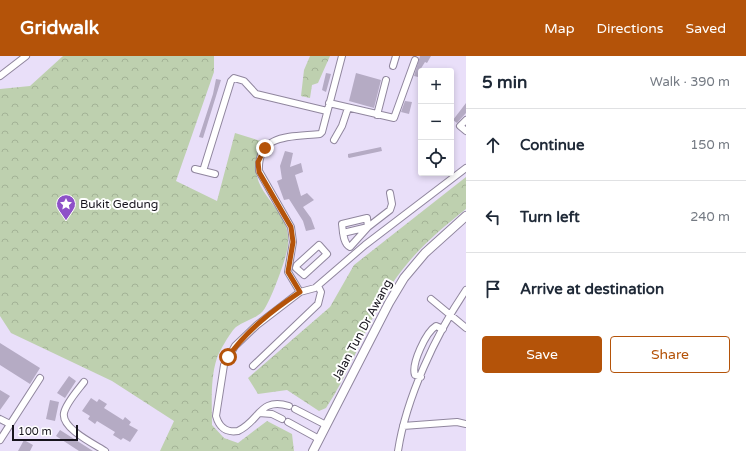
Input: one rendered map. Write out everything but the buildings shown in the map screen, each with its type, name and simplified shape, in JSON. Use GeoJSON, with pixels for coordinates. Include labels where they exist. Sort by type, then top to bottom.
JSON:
{"type":"FeatureCollection","features":[{"type":"Feature","properties":{"kind":"main road","name":"Jalan Tun Dr Awang"},"geometry":{"type":"LineString","coordinates":[[313,451],[389,302],[404,278],[425,253],[466,216]]}},
{"type":"Feature","properties":{"kind":"street"},"geometry":{"type":"LineString","coordinates":[[0,76],[26,56]]}},
{"type":"Feature","properties":{"kind":"street"},"geometry":{"type":"LineString","coordinates":[[300,292],[288,272],[293,242],[291,227],[259,172],[258,162],[265,148],[278,138],[320,134],[323,129],[342,56]]}},
{"type":"Feature","properties":{"kind":"street"},"geometry":{"type":"LineString","coordinates":[[393,66],[396,56]]}},
{"type":"Feature","properties":{"kind":"street"},"geometry":{"type":"LineString","coordinates":[[329,103],[376,115],[391,118],[395,117],[415,60]]}},
{"type":"Feature","properties":{"kind":"street"},"geometry":{"type":"LineString","coordinates":[[203,171],[231,81],[234,78],[244,81],[256,94],[327,110]]}},
{"type":"Feature","properties":{"kind":"street"},"geometry":{"type":"LineString","coordinates":[[376,115],[386,80]]}},
{"type":"Feature","properties":{"kind":"street"},"geometry":{"type":"LineString","coordinates":[[334,140],[342,126],[348,108]]}},
{"type":"Feature","properties":{"kind":"street"},"geometry":{"type":"LineString","coordinates":[[466,120],[460,126],[466,131]]}},
{"type":"Feature","properties":{"kind":"street"},"geometry":{"type":"LineString","coordinates":[[289,406],[273,404],[266,406],[238,431],[223,429],[218,424],[216,416],[224,365],[235,346],[257,325],[300,292],[318,286],[365,245],[466,168]]}},
{"type":"Feature","properties":{"kind":"street"},"geometry":{"type":"LineString","coordinates":[[195,169],[215,174]]}},
{"type":"Feature","properties":{"kind":"street"},"geometry":{"type":"LineString","coordinates":[[368,226],[366,218],[342,224],[347,246],[350,247],[368,226],[390,210],[392,204],[390,193]]}},
{"type":"Feature","properties":{"kind":"street"},"geometry":{"type":"LineString","coordinates":[[343,233],[368,226]]}},
{"type":"Feature","properties":{"kind":"street"},"geometry":{"type":"LineString","coordinates":[[359,236],[365,245]]}},
{"type":"Feature","properties":{"kind":"street"},"geometry":{"type":"LineString","coordinates":[[354,243],[359,250]]}},
{"type":"Feature","properties":{"kind":"street"},"geometry":{"type":"LineString","coordinates":[[319,245],[327,254],[304,275],[296,268],[302,261],[319,245]]}},
{"type":"Feature","properties":{"kind":"street"},"geometry":{"type":"LineString","coordinates":[[290,258],[302,261]]}},
{"type":"Feature","properties":{"kind":"street"},"geometry":{"type":"LineString","coordinates":[[253,366],[318,304],[321,292],[318,286]]}},
{"type":"Feature","properties":{"kind":"street"},"geometry":{"type":"LineString","coordinates":[[398,451],[403,426],[421,377],[450,314],[466,290]]}},
{"type":"Feature","properties":{"kind":"street"},"geometry":{"type":"LineString","coordinates":[[431,299],[466,328]]}},
{"type":"Feature","properties":{"kind":"street"},"geometry":{"type":"LineString","coordinates":[[421,377],[415,375],[413,370],[420,350],[432,329],[436,326],[443,329]]}},
{"type":"Feature","properties":{"kind":"street"},"geometry":{"type":"LineString","coordinates":[[0,440],[40,378]]}},
{"type":"Feature","properties":{"kind":"street"},"geometry":{"type":"LineString","coordinates":[[84,382],[64,411],[64,419],[68,426],[105,451]]}},
{"type":"Feature","properties":{"kind":"street"},"geometry":{"type":"LineString","coordinates":[[295,409],[326,425]]}},
{"type":"Feature","properties":{"kind":"street"},"geometry":{"type":"LineString","coordinates":[[259,413],[272,414],[319,439]]}},
{"type":"Feature","properties":{"kind":"street"},"geometry":{"type":"LineString","coordinates":[[0,419],[10,424]]}},
{"type":"Feature","properties":{"kind":"street"},"geometry":{"type":"LineString","coordinates":[[403,426],[457,422],[466,424]]}},
{"type":"Feature","properties":{"kind":"green space"},"geometry":{"type":"Polygon","coordinates":[[[63,56],[214,56],[214,72],[176,181],[217,201],[235,133],[264,142],[257,159],[256,174],[260,186],[282,218],[287,230],[288,244],[282,269],[265,308],[262,312],[234,329],[218,355],[212,383],[212,425],[224,438],[238,443],[267,421],[292,434],[294,451],[160,451],[174,421],[112,381],[11,333],[0,316],[0,89],[30,86],[63,56]]]}},
{"type":"Feature","properties":{"kind":"green space"},"geometry":{"type":"Polygon","coordinates":[[[310,56],[330,56],[318,83],[312,85],[310,98],[301,96],[304,70],[310,56]]]}},
{"type":"Feature","properties":{"kind":"green space"},"geometry":{"type":"Polygon","coordinates":[[[466,177],[466,209],[420,249],[392,283],[376,311],[342,381],[326,408],[319,411],[287,390],[258,394],[248,378],[330,307],[354,265],[466,177]]]}},
{"type":"Feature","properties":{"kind":"place","name":"Bukit Gedung"},"geometry":{"type":"Point","coordinates":[66,221]}},
{"type":"Feature","properties":{"kind":"route"},"geometry":{"type":"LineString","coordinates":[[228,357],[235,346],[257,325],[279,306],[300,292],[288,272],[293,242],[291,227],[259,172],[258,162],[265,148]]}}]}
